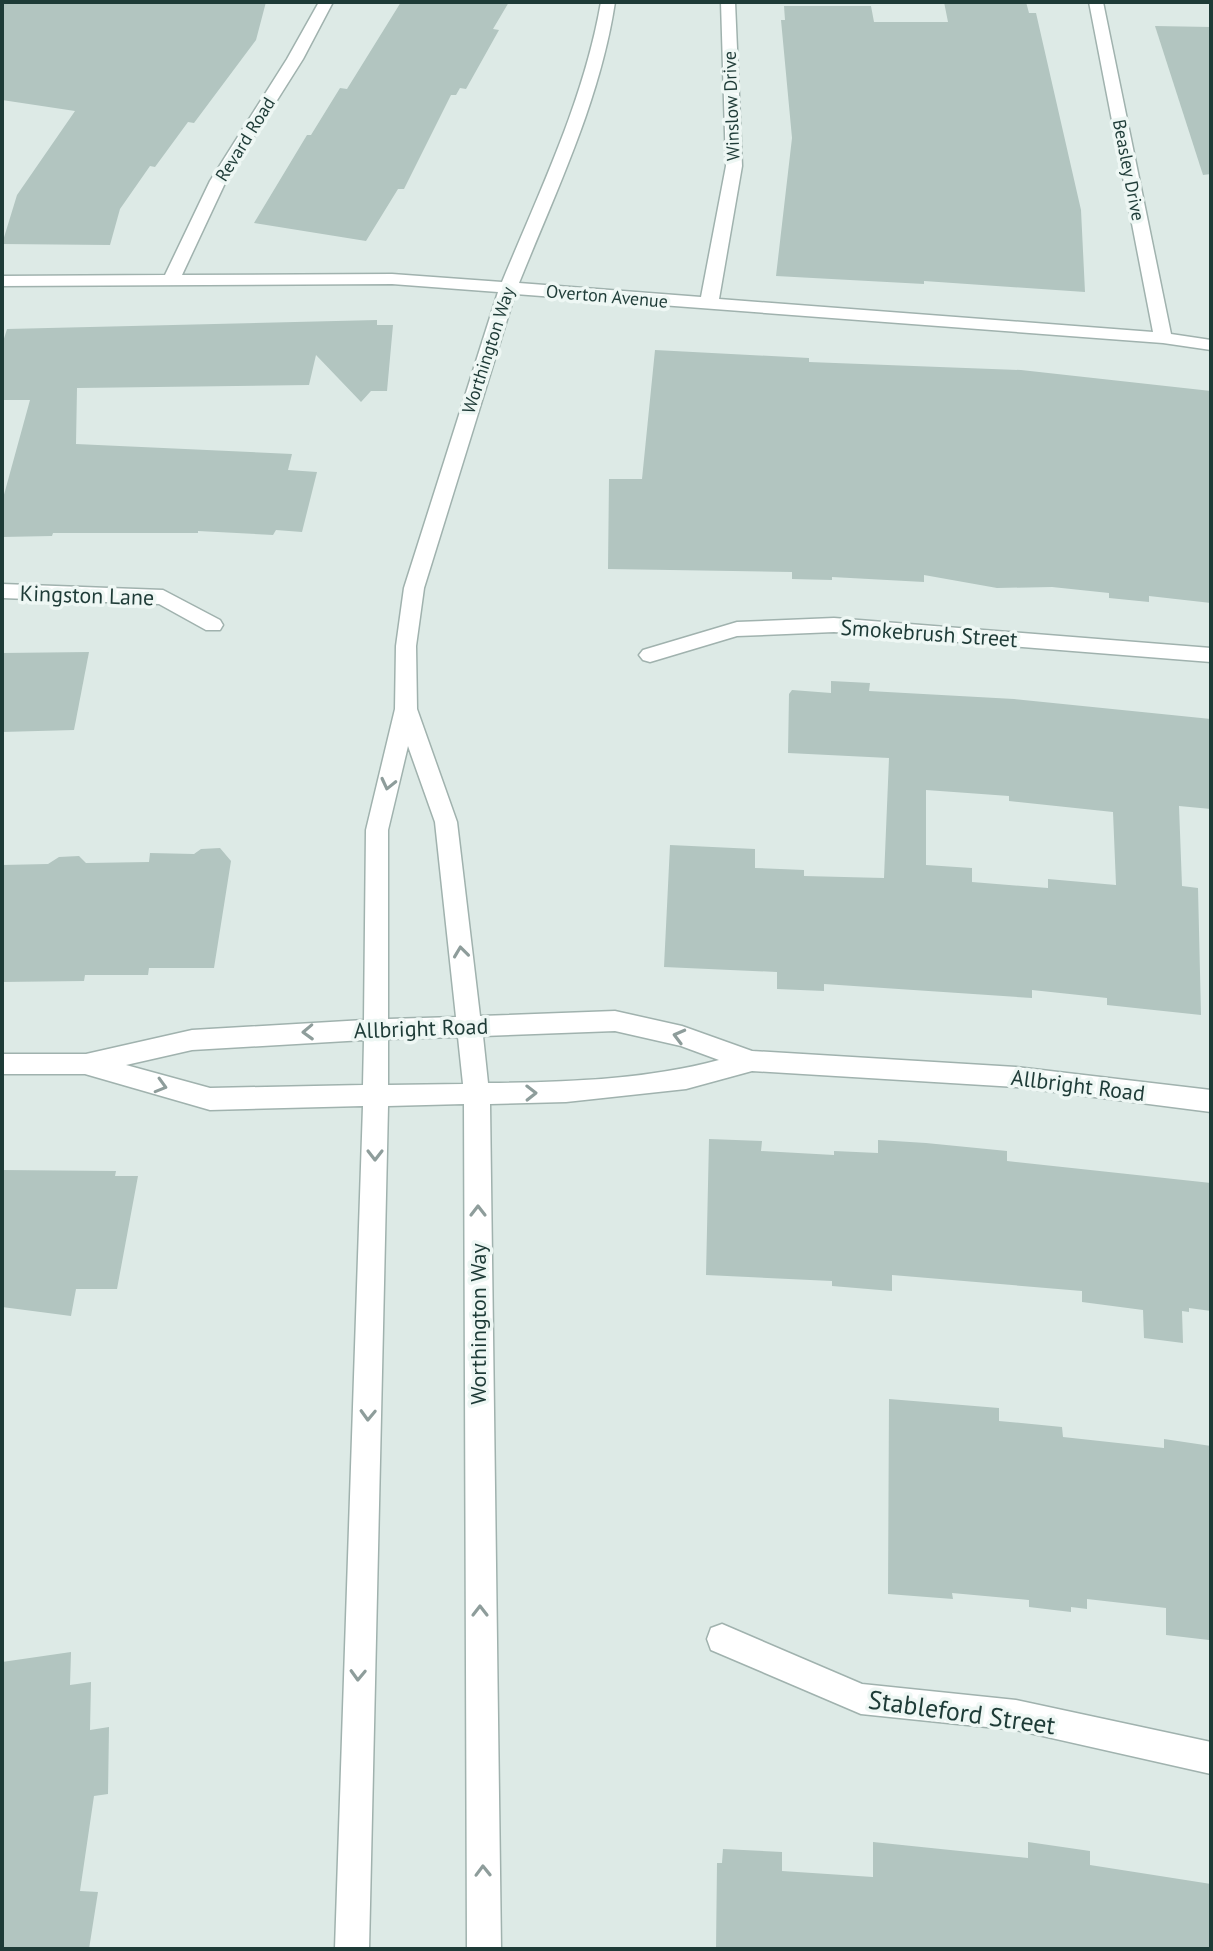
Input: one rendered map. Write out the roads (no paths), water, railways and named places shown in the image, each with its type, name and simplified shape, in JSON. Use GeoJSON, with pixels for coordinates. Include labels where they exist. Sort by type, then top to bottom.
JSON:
{"type":"FeatureCollection","features":[{"type":"Feature","properties":{"kind":"street","name":"Revard Road"},"geometry":{"type":"LineString","coordinates":[[171,280],[218,181],[295,59],[326,2]]}},
{"type":"Feature","properties":{"kind":"street","name":"Worthington Way"},"geometry":{"type":"LineString","coordinates":[[352,1949],[375,1217],[377,830],[406,709],[406,646],[414,588],[509,287],[589,89],[600,51],[608,2]]}},
{"type":"Feature","properties":{"kind":"street","name":"Winslow Drive"},"geometry":{"type":"LineString","coordinates":[[709,304],[734,166],[728,2]]}},
{"type":"Feature","properties":{"kind":"street","name":"Beasley Drive"},"geometry":{"type":"LineString","coordinates":[[1096,2],[1163,338]]}},
{"type":"Feature","properties":{"kind":"street","name":"Overton Avenue"},"geometry":{"type":"LineString","coordinates":[[2,281],[392,279],[1163,338],[1211,345]]}},
{"type":"Feature","properties":{"kind":"street","name":"Kingston Lane"},"geometry":{"type":"LineString","coordinates":[[2,591],[163,597],[213,625]]}},
{"type":"Feature","properties":{"kind":"street","name":"Smokebrush Street"},"geometry":{"type":"LineString","coordinates":[[650,655],[737,629],[834,625],[1211,655]]}},
{"type":"Feature","properties":{"kind":"street","name":"Worthington Way"},"geometry":{"type":"LineString","coordinates":[[406,709],[446,822],[477,1094],[484,1949]]}},
{"type":"Feature","properties":{"kind":"street","name":"Allbright Road"},"geometry":{"type":"LineString","coordinates":[[2,1064],[86,1064],[192,1040],[280,1033],[615,1021],[682,1036],[752,1061],[1016,1077],[1211,1101]]}},
{"type":"Feature","properties":{"kind":"street","name":"Allbright Road"},"geometry":{"type":"LineString","coordinates":[[86,1064],[210,1099],[566,1092],[671,1080],[752,1061]]}},
{"type":"Feature","properties":{"kind":"street","name":"Stableford Street"},"geometry":{"type":"LineString","coordinates":[[722,1639],[861,1699],[1016,1715],[1211,1758]]}}]}
